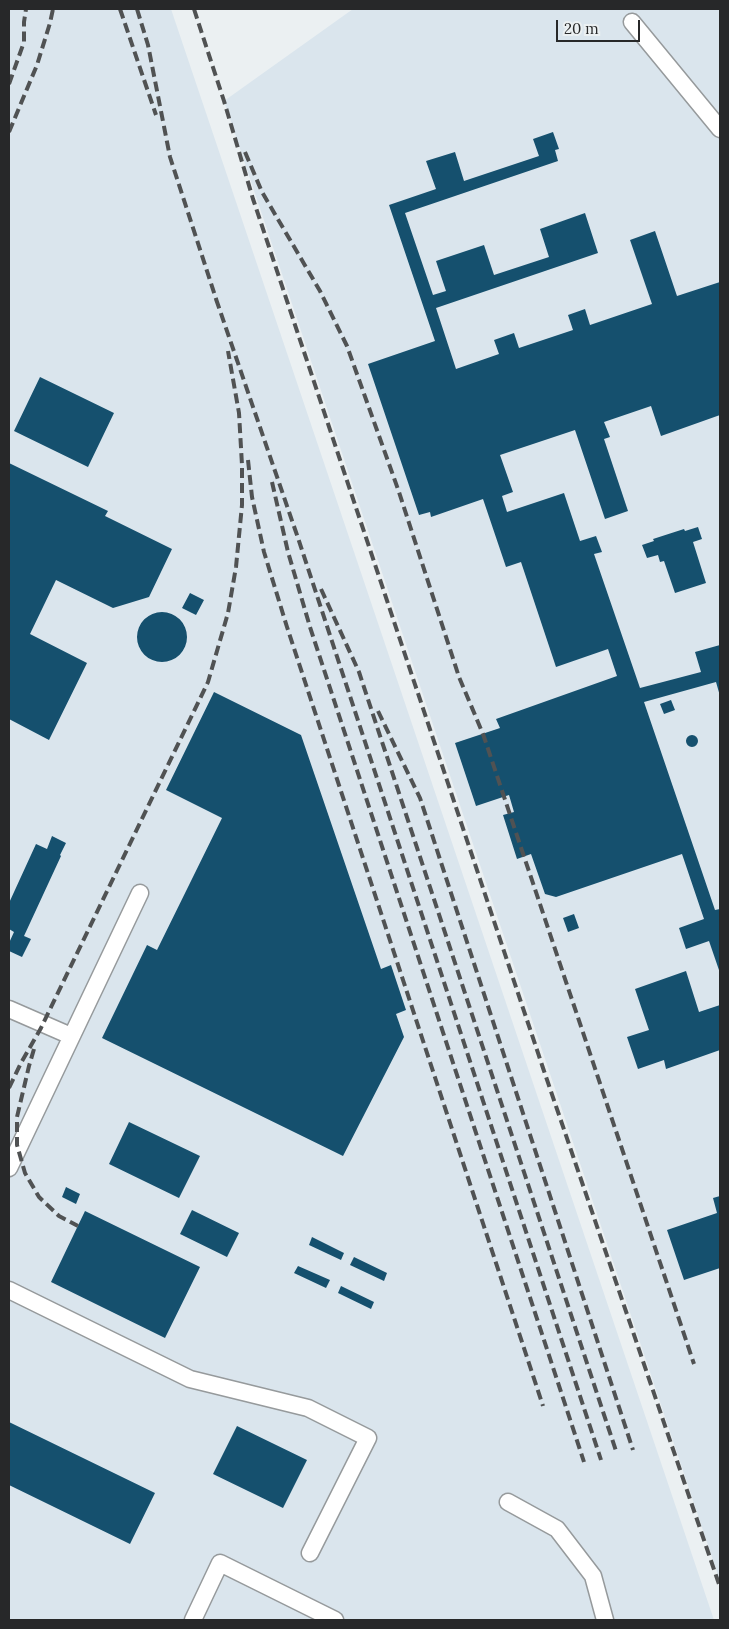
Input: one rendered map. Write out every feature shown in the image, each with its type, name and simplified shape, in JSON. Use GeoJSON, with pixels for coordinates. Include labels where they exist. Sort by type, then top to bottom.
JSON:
{"type":"FeatureCollection","features":[{"type":"Feature","properties":{"kind":"lane"},"geometry":{"type":"LineString","coordinates":[[632,22],[720,129]]}},
{"type":"Feature","properties":{"kind":"lane"},"geometry":{"type":"LineString","coordinates":[[9,1168],[140,893]]}},
{"type":"Feature","properties":{"kind":"lane"},"geometry":{"type":"LineString","coordinates":[[9,1009],[71,1036]]}},
{"type":"Feature","properties":{"kind":"lane"},"geometry":{"type":"LineString","coordinates":[[9,1290],[190,1379],[308,1408],[368,1438],[310,1553]]}},
{"type":"Feature","properties":{"kind":"lane"},"geometry":{"type":"LineString","coordinates":[[508,1502],[557,1529],[593,1576],[605,1620]]}},
{"type":"Feature","properties":{"kind":"lane"},"geometry":{"type":"LineString","coordinates":[[193,1620],[220,1563],[335,1620]]}},
{"type":"Feature","properties":{"kind":"shaded area"},"geometry":{"type":"Polygon","coordinates":[[[9,9],[171,9],[714,1620],[9,1620],[9,9]]]}},
{"type":"Feature","properties":{"kind":"shaded area"},"geometry":{"type":"Polygon","coordinates":[[[353,9],[720,9],[720,1581],[224,101],[353,9]]]}},
{"type":"Feature","properties":{"kind":"building"},"geometry":{"type":"Polygon","coordinates":[[[553,132],[559,149],[555,150],[558,161],[405,213],[433,295],[446,291],[436,261],[484,245],[494,275],[549,257],[540,229],[585,213],[598,253],[436,308],[456,369],[499,354],[494,340],[514,333],[519,348],[573,330],[568,315],[585,309],[590,325],[652,304],[630,240],[655,231],[677,296],[720,282],[720,415],[661,436],[651,406],[604,422],[610,437],[604,439],[628,511],[605,519],[575,430],[500,455],[513,492],[502,496],[507,512],[564,493],[580,541],[596,536],[602,552],[594,554],[640,688],[701,672],[695,652],[720,645],[720,696],[716,682],[644,702],[715,910],[720,909],[720,973],[709,941],[686,949],[679,928],[704,919],[682,854],[556,897],[545,894],[531,854],[517,859],[503,815],[514,812],[509,795],[476,806],[455,743],[500,728],[496,719],[617,676],[608,649],[556,667],[521,562],[506,567],[483,499],[431,517],[430,512],[419,515],[368,364],[435,341],[389,205],[436,189],[426,161],[455,152],[464,181],[539,156],[533,139],[553,132]]]}},
{"type":"Feature","properties":{"kind":"building"},"geometry":{"type":"Polygon","coordinates":[[[40,377],[114,413],[88,467],[14,431],[40,377]]]}},
{"type":"Feature","properties":{"kind":"building"},"geometry":{"type":"Polygon","coordinates":[[[9,463],[108,511],[105,516],[172,549],[149,597],[113,608],[56,580],[30,634],[87,663],[49,740],[9,719],[9,463]]]}},
{"type":"Feature","properties":{"kind":"building"},"geometry":{"type":"Polygon","coordinates":[[[698,527],[702,539],[693,542],[706,583],[675,593],[664,561],[660,562],[658,555],[647,558],[642,545],[654,541],[653,539],[684,529],[685,531],[698,527]]]}},
{"type":"Feature","properties":{"kind":"building"},"geometry":{"type":"Polygon","coordinates":[[[190,593],[204,600],[196,615],[182,608],[190,593]]]}},
{"type":"Feature","properties":{"kind":"building"},"geometry":{"type":"Polygon","coordinates":[[[157,612],[167,612],[180,619],[187,632],[187,642],[180,655],[167,662],[157,662],[148,658],[141,651],[137,642],[137,632],[141,623],[148,616],[157,612]]]}},
{"type":"Feature","properties":{"kind":"building"},"geometry":{"type":"Polygon","coordinates":[[[214,692],[301,735],[381,969],[391,965],[406,1010],[396,1014],[404,1037],[343,1156],[102,1038],[147,945],[157,950],[222,818],[166,790],[214,692]]]}},
{"type":"Feature","properties":{"kind":"building"},"geometry":{"type":"Polygon","coordinates":[[[671,700],[675,710],[664,714],[660,704],[671,700]]]}},
{"type":"Feature","properties":{"kind":"building"},"geometry":{"type":"Polygon","coordinates":[[[694,735],[697,736],[697,746],[690,747],[687,746],[686,739],[687,736],[694,735]]]}},
{"type":"Feature","properties":{"kind":"building"},"geometry":{"type":"Polygon","coordinates":[[[52,836],[66,843],[24,936],[31,939],[22,957],[9,951],[9,943],[14,932],[9,929],[9,903],[36,844],[47,849],[52,836]]]}},
{"type":"Feature","properties":{"kind":"building"},"geometry":{"type":"Polygon","coordinates":[[[574,914],[579,928],[568,932],[563,918],[574,914]]]}},
{"type":"Feature","properties":{"kind":"building"},"geometry":{"type":"Polygon","coordinates":[[[686,971],[699,1012],[720,1005],[720,1050],[666,1069],[664,1060],[638,1069],[627,1037],[649,1030],[635,989],[686,971]]]}},
{"type":"Feature","properties":{"kind":"building"},"geometry":{"type":"Polygon","coordinates":[[[129,1122],[200,1156],[179,1198],[109,1164],[129,1122]]]}},
{"type":"Feature","properties":{"kind":"building"},"geometry":{"type":"Polygon","coordinates":[[[66,1187],[80,1194],[76,1204],[62,1197],[66,1187]]]}},
{"type":"Feature","properties":{"kind":"building"},"geometry":{"type":"Polygon","coordinates":[[[720,1196],[720,1268],[684,1280],[667,1230],[717,1213],[713,1198],[720,1196]]]}},
{"type":"Feature","properties":{"kind":"building"},"geometry":{"type":"Polygon","coordinates":[[[192,1210],[239,1233],[227,1257],[180,1234],[192,1210]]]}},
{"type":"Feature","properties":{"kind":"building"},"geometry":{"type":"Polygon","coordinates":[[[85,1211],[200,1267],[165,1338],[51,1282],[85,1211]]]}},
{"type":"Feature","properties":{"kind":"building"},"geometry":{"type":"Polygon","coordinates":[[[312,1237],[344,1253],[341,1260],[309,1245],[312,1237]]]}},
{"type":"Feature","properties":{"kind":"building"},"geometry":{"type":"Polygon","coordinates":[[[354,1257],[387,1273],[384,1281],[350,1265],[354,1257]]]}},
{"type":"Feature","properties":{"kind":"building"},"geometry":{"type":"Polygon","coordinates":[[[298,1266],[330,1280],[326,1288],[294,1273],[298,1266]]]}},
{"type":"Feature","properties":{"kind":"building"},"geometry":{"type":"Polygon","coordinates":[[[341,1286],[374,1302],[371,1309],[338,1293],[341,1286]]]}},
{"type":"Feature","properties":{"kind":"building"},"geometry":{"type":"Polygon","coordinates":[[[9,1422],[155,1493],[130,1544],[9,1485],[9,1422]]]}},
{"type":"Feature","properties":{"kind":"building"},"geometry":{"type":"Polygon","coordinates":[[[237,1426],[307,1460],[283,1508],[213,1474],[237,1426]]]}},
{"type":"Feature","properties":{"kind":"railway"},"geometry":{"type":"LineString","coordinates":[[9,84],[24,42],[26,9]]}},
{"type":"Feature","properties":{"kind":"railway"},"geometry":{"type":"LineString","coordinates":[[9,132],[37,65],[53,9]]}},
{"type":"Feature","properties":{"kind":"railway"},"geometry":{"type":"LineString","coordinates":[[120,9],[156,115]]}},
{"type":"Feature","properties":{"kind":"railway"},"geometry":{"type":"LineString","coordinates":[[137,9],[148,45],[170,157],[218,305]]}},
{"type":"Feature","properties":{"kind":"railway"},"geometry":{"type":"LineString","coordinates":[[194,9],[253,199],[543,1068],[720,1587]]}},
{"type":"Feature","properties":{"kind":"railway"},"geometry":{"type":"LineString","coordinates":[[245,152],[262,192],[320,291],[347,346],[399,492],[459,677],[483,734],[694,1364]]}},
{"type":"Feature","properties":{"kind":"railway"},"geometry":{"type":"LineString","coordinates":[[216,299],[298,538],[601,1460]]}},
{"type":"Feature","properties":{"kind":"railway"},"geometry":{"type":"LineString","coordinates":[[9,1088],[41,1028],[208,682],[228,613],[236,567],[242,505],[239,413],[228,351]]}},
{"type":"Feature","properties":{"kind":"railway"},"geometry":{"type":"LineString","coordinates":[[248,460],[252,497],[264,552],[287,627],[543,1406]]}},
{"type":"Feature","properties":{"kind":"railway"},"geometry":{"type":"LineString","coordinates":[[272,482],[288,552],[310,627],[584,1462]]}},
{"type":"Feature","properties":{"kind":"railway"},"geometry":{"type":"LineString","coordinates":[[321,589],[359,672],[617,1454]]}},
{"type":"Feature","properties":{"kind":"railway"},"geometry":{"type":"LineString","coordinates":[[378,711],[420,798],[633,1450]]}},
{"type":"Feature","properties":{"kind":"railway"},"geometry":{"type":"LineString","coordinates":[[34,1049],[17,1117],[17,1145],[25,1173],[39,1197],[59,1216],[78,1226]]}}]}
